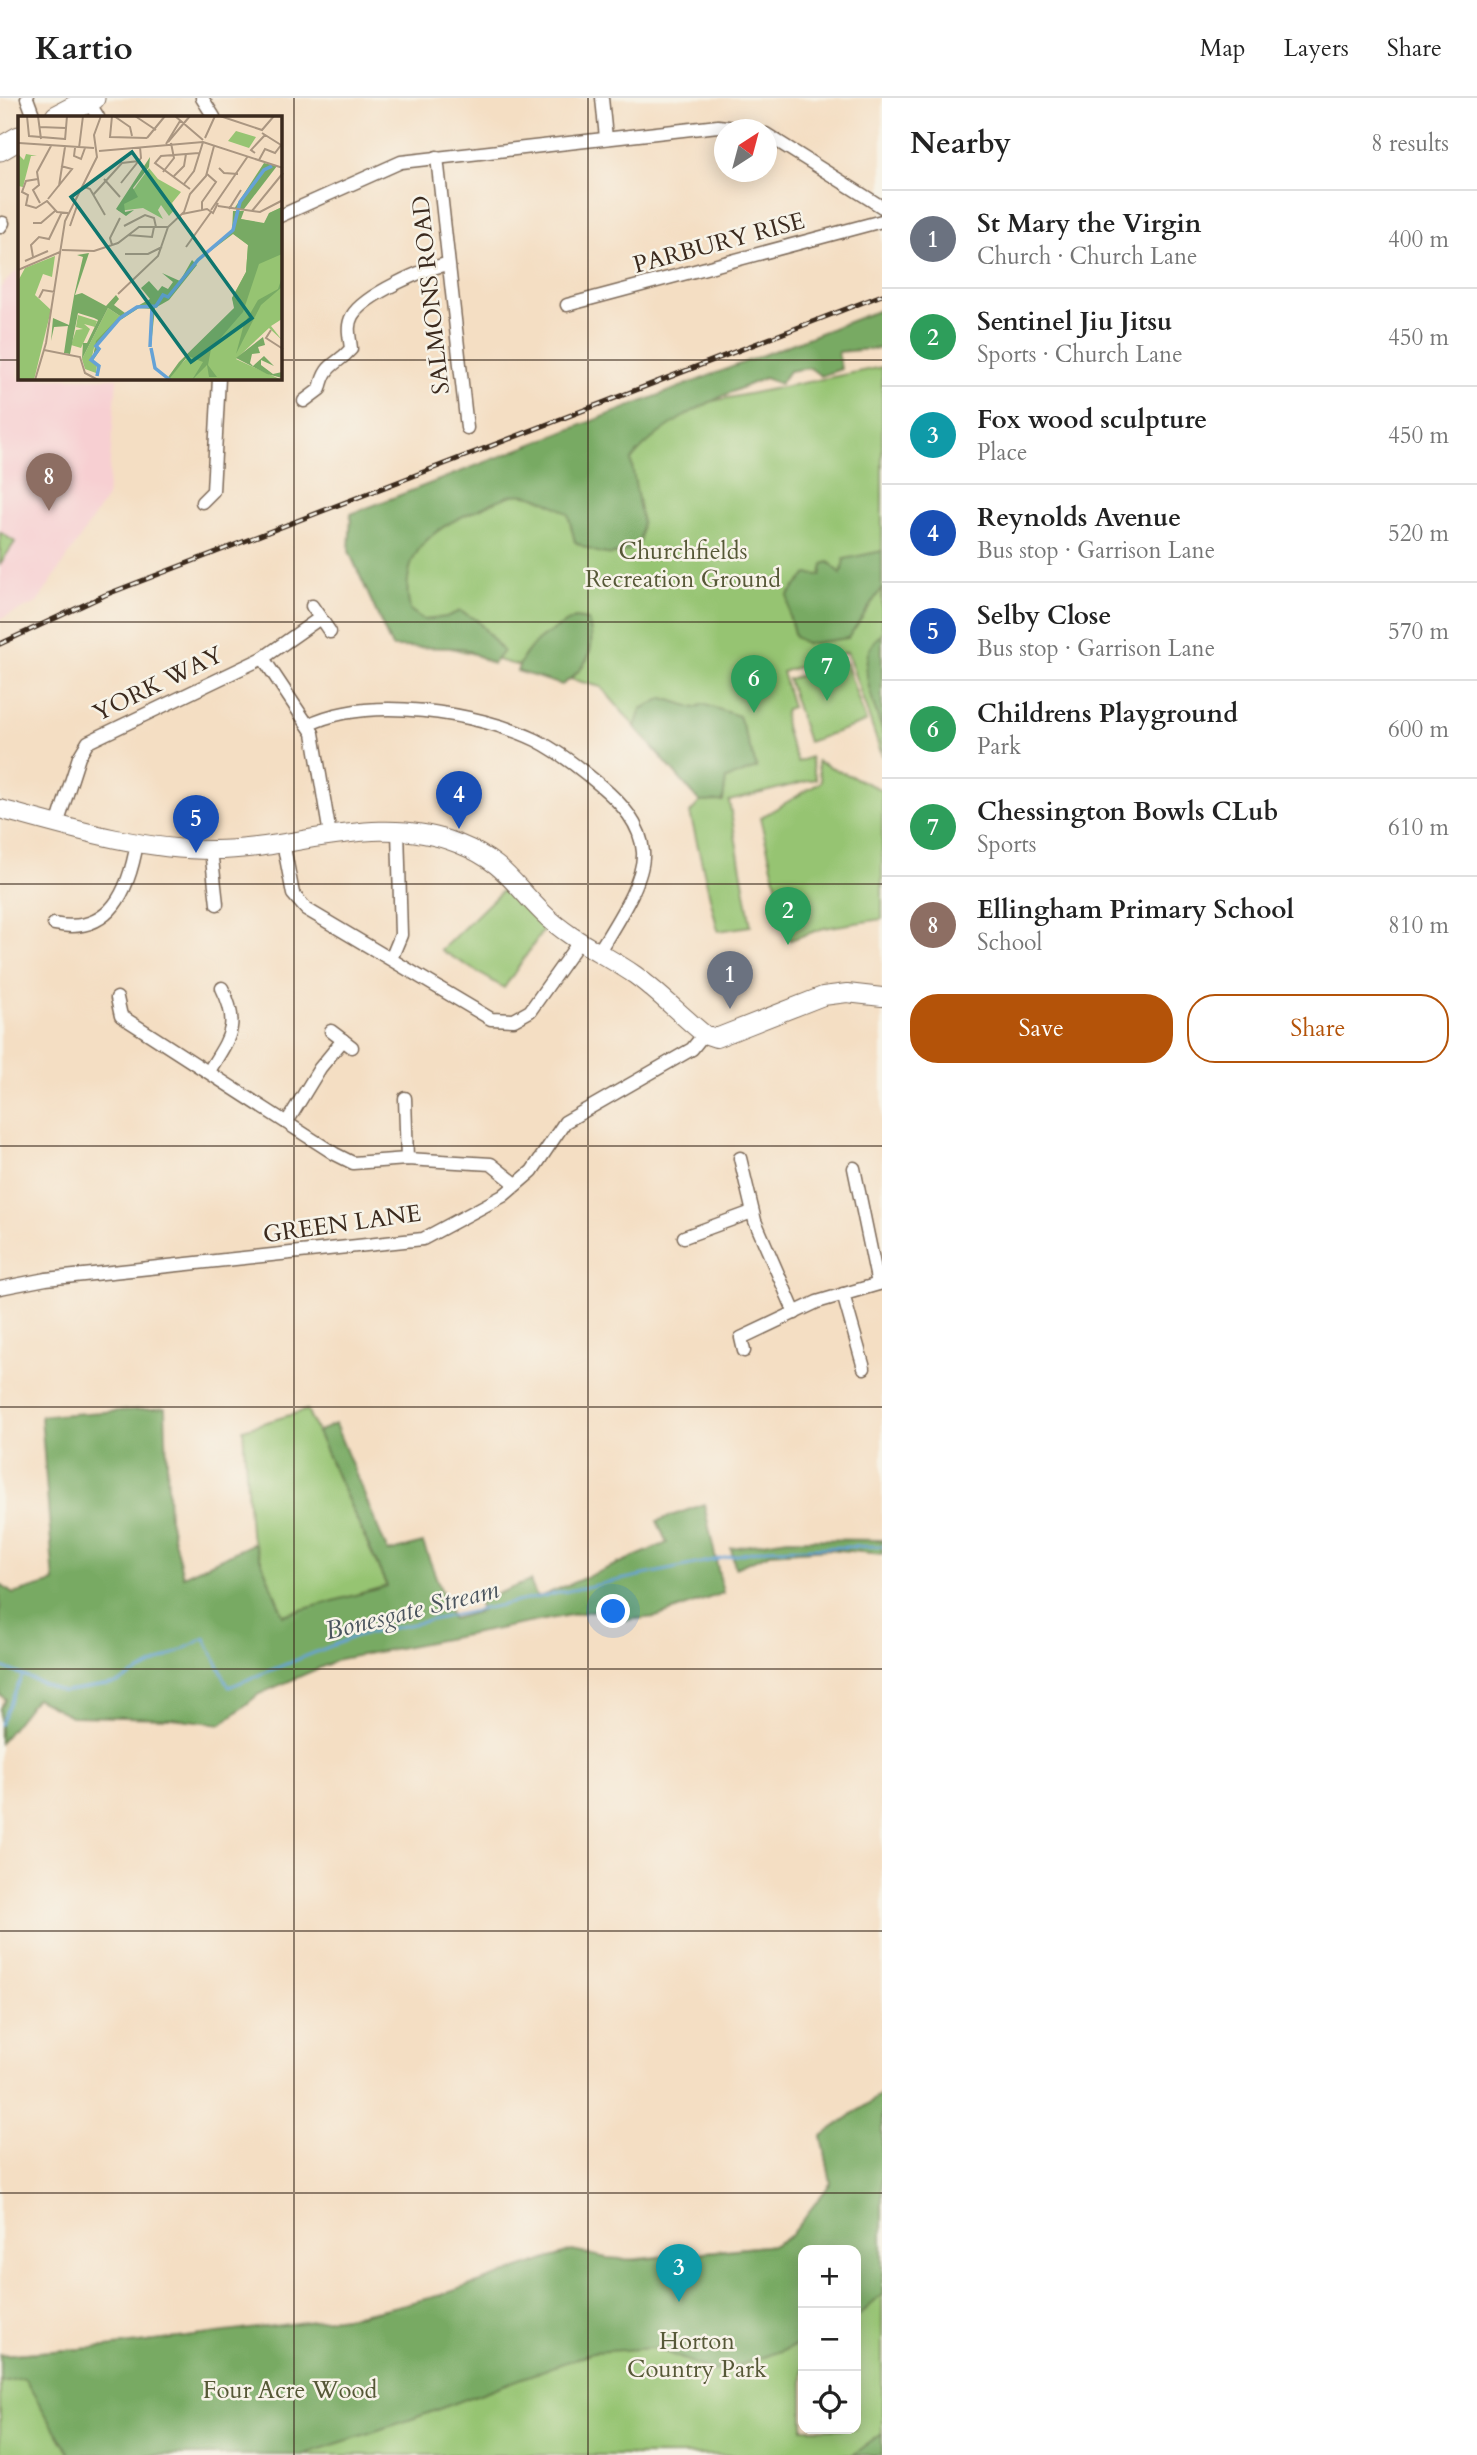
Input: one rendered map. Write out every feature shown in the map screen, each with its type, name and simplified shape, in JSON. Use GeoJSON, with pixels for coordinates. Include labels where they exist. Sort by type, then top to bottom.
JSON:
{"type":"FeatureCollection","features":[{"type":"Feature","properties":{"kind":"highway"},"geometry":{"type":"LineString","coordinates":[[60,116],[93,105]]}},
{"type":"Feature","properties":{"kind":"highway"},"geometry":{"type":"LineString","coordinates":[[0,149],[18,139]]}},
{"type":"Feature","properties":{"kind":"street"},"geometry":{"type":"LineString","coordinates":[[27,98],[34,116]]}},
{"type":"Feature","properties":{"kind":"street"},"geometry":{"type":"LineString","coordinates":[[202,98],[213,116]]}},
{"type":"Feature","properties":{"kind":"street"},"geometry":{"type":"LineString","coordinates":[[602,98],[606,138]]}},
{"type":"Feature","properties":{"kind":"street"},"geometry":{"type":"LineString","coordinates":[[282,215],[401,162],[714,126]]}},
{"type":"Feature","properties":{"kind":"street"},"geometry":{"type":"LineString","coordinates":[[777,141],[882,207]]}},
{"type":"Feature","properties":{"kind":"street","name":"SALMONS ROAD"},"geometry":{"type":"LineString","coordinates":[[437,157],[467,428]]}},
{"type":"Feature","properties":{"kind":"street","name":"PARBURY RISE"},"geometry":{"type":"LineString","coordinates":[[567,305],[882,221]]}},
{"type":"Feature","properties":{"kind":"street"},"geometry":{"type":"LineString","coordinates":[[304,401],[320,389],[321,378],[330,363],[351,349],[348,330],[359,307],[425,269],[448,264]]}},
{"type":"Feature","properties":{"kind":"street"},"geometry":{"type":"LineString","coordinates":[[202,502],[213,491],[219,380]]}},
{"type":"Feature","properties":{"kind":"street"},"geometry":{"type":"LineString","coordinates":[[312,606],[330,632]]}},
{"type":"Feature","properties":{"kind":"street","name":"YORK WAY"},"geometry":{"type":"LineString","coordinates":[[57,825],[79,757],[88,742],[263,657],[320,618]]}},
{"type":"Feature","properties":{"kind":"street"},"geometry":{"type":"LineString","coordinates":[[263,657],[313,733],[330,835]]}},
{"type":"Feature","properties":{"kind":"street"},"geometry":{"type":"LineString","coordinates":[[308,725],[338,714],[381,710],[432,713],[503,727],[537,741],[573,762],[613,797],[630,817],[640,837],[643,854],[642,870],[598,953]]}},
{"type":"Feature","properties":{"kind":"street"},"geometry":{"type":"LineString","coordinates":[[0,809],[137,843],[211,850],[330,835],[398,830],[442,837],[495,862],[512,876],[543,913],[579,942],[651,986],[704,1034],[723,1038],[823,996],[847,993],[882,997]]}},
{"type":"Feature","properties":{"kind":"street"},"geometry":{"type":"LineString","coordinates":[[391,959],[401,935],[398,830]]}},
{"type":"Feature","properties":{"kind":"street"},"geometry":{"type":"LineString","coordinates":[[283,842],[293,894],[306,909],[491,1019],[514,1020],[535,1005],[579,942]]}},
{"type":"Feature","properties":{"kind":"street"},"geometry":{"type":"LineString","coordinates":[[54,924],[74,928],[106,913],[129,882],[137,843]]}},
{"type":"Feature","properties":{"kind":"street"},"geometry":{"type":"LineString","coordinates":[[211,850],[216,904]]}},
{"type":"Feature","properties":{"kind":"street"},"geometry":{"type":"LineString","coordinates":[[209,1071],[230,1035],[233,1018],[222,988]]}},
{"type":"Feature","properties":{"kind":"street"},"geometry":{"type":"LineString","coordinates":[[117,998],[121,1016],[353,1163],[407,1159],[491,1164],[516,1185]]}},
{"type":"Feature","properties":{"kind":"street"},"geometry":{"type":"LineString","coordinates":[[287,1122],[320,1068],[348,1043],[331,1031]]}},
{"type":"Feature","properties":{"kind":"street","name":"GREEN LANE"},"geometry":{"type":"LineString","coordinates":[[0,1288],[46,1279],[423,1238],[476,1213],[516,1185],[532,1171],[565,1122],[692,1049],[704,1034]]}},
{"type":"Feature","properties":{"kind":"street"},"geometry":{"type":"LineString","coordinates":[[405,1098],[407,1159]]}},
{"type":"Feature","properties":{"kind":"street"},"geometry":{"type":"LineString","coordinates":[[740,1158],[752,1212],[795,1313]]}},
{"type":"Feature","properties":{"kind":"street"},"geometry":{"type":"LineString","coordinates":[[740,1339],[842,1293],[880,1284],[854,1168]]}},
{"type":"Feature","properties":{"kind":"street"},"geometry":{"type":"LineString","coordinates":[[684,1237],[700,1237],[752,1212]]}},
{"type":"Feature","properties":{"kind":"street"},"geometry":{"type":"LineString","coordinates":[[842,1293],[858,1362]]}},
{"type":"Feature","properties":{"kind":"shaded area"},"geometry":{"type":"Polygon","coordinates":[[[18,269],[18,380],[117,380],[107,497],[37,603],[0,619],[0,288],[18,269]]]}},
{"type":"Feature","properties":{"kind":"green space"},"geometry":{"type":"Polygon","coordinates":[[[882,309],[882,348],[838,352],[841,369],[821,376],[810,368],[789,371],[780,384],[765,378],[747,385],[675,422],[644,446],[631,460],[642,522],[640,541],[632,548],[608,554],[575,542],[568,514],[528,495],[504,498],[460,517],[432,535],[421,546],[409,573],[410,610],[424,620],[446,617],[460,611],[477,620],[503,651],[493,664],[463,648],[392,647],[349,551],[351,514],[882,309]]]}},
{"type":"Feature","properties":{"kind":"green space","name":"Churchfields Recreation Ground"},"geometry":{"type":"Polygon","coordinates":[[[882,367],[882,756],[847,652],[782,672],[792,707],[786,709],[784,722],[788,736],[798,762],[810,757],[816,779],[729,801],[751,926],[718,931],[690,813],[700,802],[601,687],[447,647],[392,647],[349,551],[703,403],[882,367]]]}},
{"type":"Feature","properties":{"kind":"green space"},"geometry":{"type":"Polygon","coordinates":[[[0,532],[15,542],[0,564],[0,532]]]}},
{"type":"Feature","properties":{"kind":"green space"},"geometry":{"type":"Polygon","coordinates":[[[882,551],[882,588],[848,638],[807,644],[795,637],[789,615],[788,595],[807,574],[821,575],[823,564],[829,562],[841,574],[844,559],[882,551]]]}},
{"type":"Feature","properties":{"kind":"green space"},"geometry":{"type":"Polygon","coordinates":[[[575,618],[588,620],[592,641],[588,658],[578,672],[562,685],[517,671],[533,645],[575,618]]]}},
{"type":"Feature","properties":{"kind":"green space"},"geometry":{"type":"Polygon","coordinates":[[[882,634],[882,730],[870,692],[866,665],[873,642],[882,634]]]}},
{"type":"Feature","properties":{"kind":"green space"},"geometry":{"type":"Polygon","coordinates":[[[846,663],[866,722],[808,742],[788,679],[846,663]]]}},
{"type":"Feature","properties":{"kind":"green space"},"geometry":{"type":"Polygon","coordinates":[[[663,698],[695,708],[703,704],[739,716],[757,768],[726,779],[723,801],[700,802],[635,727],[641,709],[663,698]]]}},
{"type":"Feature","properties":{"kind":"green space"},"geometry":{"type":"Polygon","coordinates":[[[817,761],[882,790],[882,919],[824,928],[790,940],[760,818],[821,782],[817,761]]]}},
{"type":"Feature","properties":{"kind":"green space"},"geometry":{"type":"Polygon","coordinates":[[[509,884],[546,926],[504,988],[441,950],[509,884]]]}},
{"type":"Feature","properties":{"kind":"green space"},"geometry":{"type":"Polygon","coordinates":[[[165,1408],[169,1519],[183,1576],[254,1543],[283,1615],[387,1586],[317,1432],[335,1424],[388,1552],[423,1543],[452,1619],[481,1611],[478,1601],[530,1581],[537,1598],[667,1543],[657,1521],[704,1504],[723,1593],[656,1617],[626,1620],[607,1608],[340,1659],[259,1694],[222,1724],[171,1718],[71,1716],[36,1698],[0,1743],[0,1708],[6,1699],[0,1695],[0,1584],[13,1594],[54,1582],[41,1416],[165,1408]]]}},
{"type":"Feature","properties":{"kind":"green space"},"geometry":{"type":"Polygon","coordinates":[[[307,1410],[387,1587],[283,1615],[250,1532],[243,1429],[307,1410]]]}},
{"type":"Feature","properties":{"kind":"green space"},"geometry":{"type":"Polygon","coordinates":[[[788,1539],[882,1540],[882,1554],[828,1549],[770,1553],[735,1568],[731,1548],[788,1539]]]}},
{"type":"Feature","properties":{"kind":"green space","name":"Horton Country Park"},"geometry":{"type":"Polygon","coordinates":[[[882,2094],[882,2455],[0,2455],[0,2355],[107,2347],[330,2320],[617,2261],[774,2245],[791,2235],[831,2183],[822,2136],[882,2094]]]}},
{"type":"Feature","properties":{"kind":"green space","name":"Four Acre Wood"},"geometry":{"type":"Polygon","coordinates":[[[882,2094],[882,2295],[861,2314],[861,2245],[798,2245],[798,2345],[735,2367],[713,2371],[655,2348],[593,2352],[412,2419],[302,2455],[70,2455],[24,2378],[0,2382],[0,2355],[107,2347],[361,2315],[441,2295],[572,2251],[636,2260],[774,2245],[789,2237],[831,2183],[822,2136],[882,2094]]]}},
{"type":"Feature","properties":{"kind":"green space"},"geometry":{"type":"Polygon","coordinates":[[[882,2434],[882,2455],[853,2455],[882,2434]]]}},
{"type":"Feature","properties":{"kind":"waterway","name":"Bonesgate Stream"},"geometry":{"type":"LineString","coordinates":[[0,1666],[63,1692],[116,1684],[205,1638],[229,1687],[356,1636],[766,1549],[882,1546]]}},
{"type":"Feature","properties":{"kind":"waterway"},"geometry":{"type":"LineString","coordinates":[[0,1724],[22,1677]]}},
{"type":"Feature","properties":{"kind":"railway"},"geometry":{"type":"LineString","coordinates":[[0,644],[105,595],[882,295]]}},
{"type":"Feature","properties":{"kind":"place","name":"Ellingham Primary School"},"geometry":{"type":"Point","coordinates":[49,511]}},
{"type":"Feature","properties":{"kind":"place","name":"Chessington Bowls CLub"},"geometry":{"type":"Point","coordinates":[827,701]}},
{"type":"Feature","properties":{"kind":"place","name":"Childrens Playground"},"geometry":{"type":"Point","coordinates":[754,713]}},
{"type":"Feature","properties":{"kind":"place","name":"Reynolds Avenue"},"geometry":{"type":"Point","coordinates":[459,829]}},
{"type":"Feature","properties":{"kind":"place","name":"Selby Close"},"geometry":{"type":"Point","coordinates":[196,853]}},
{"type":"Feature","properties":{"kind":"place","name":"Sentinel Jiu Jitsu"},"geometry":{"type":"Point","coordinates":[788,945]}},
{"type":"Feature","properties":{"kind":"place","name":"St Mary the Virgin"},"geometry":{"type":"Point","coordinates":[730,1009]}},
{"type":"Feature","properties":{"kind":"place","name":"Fox wood sculpture"},"geometry":{"type":"Point","coordinates":[679,2302]}}]}
